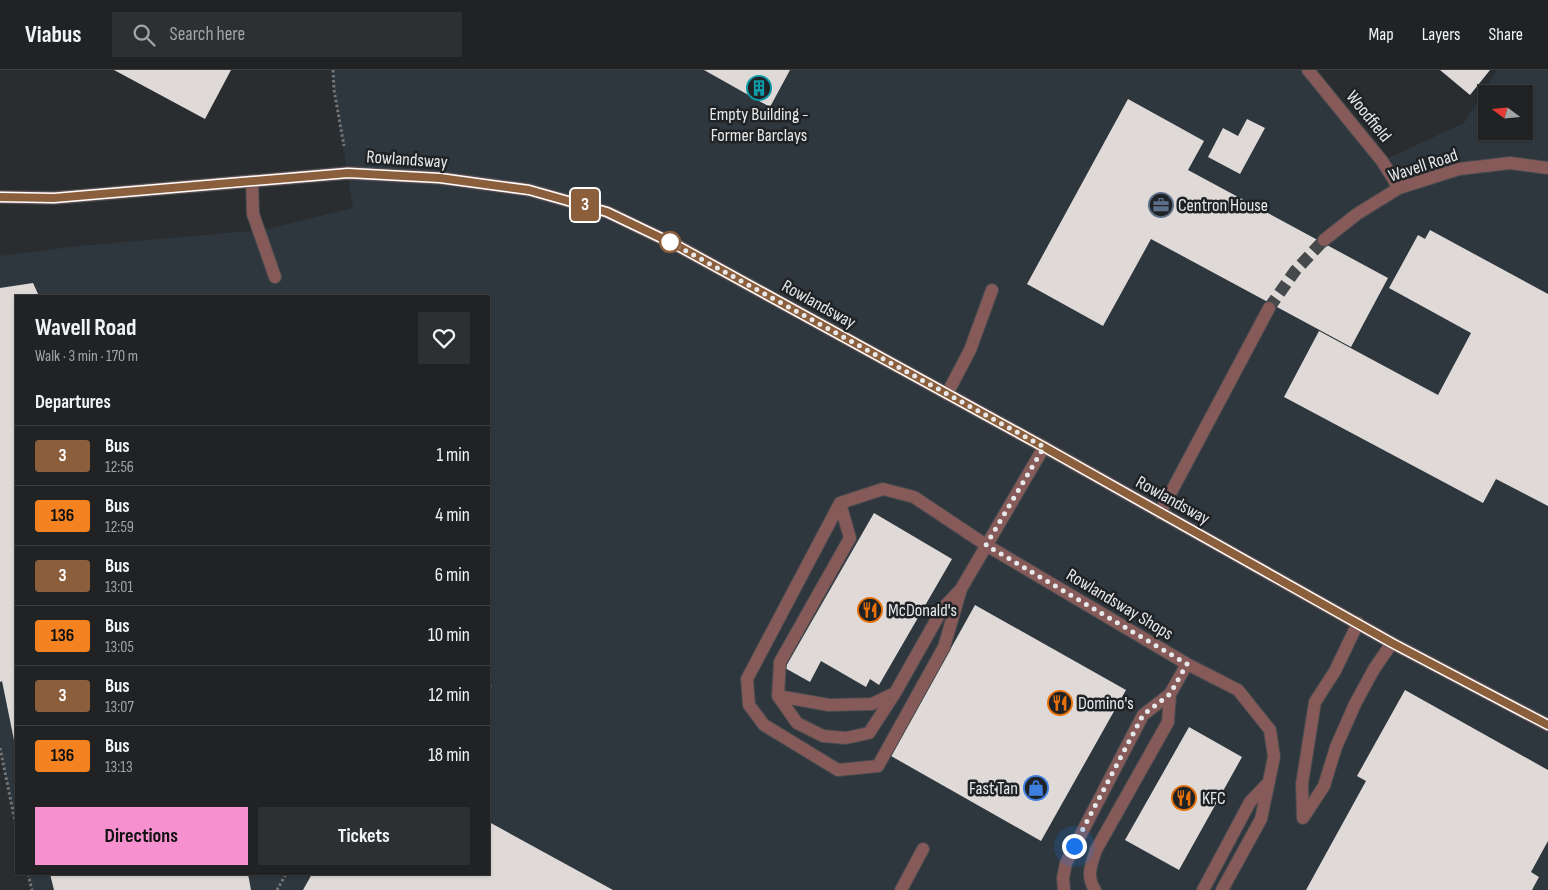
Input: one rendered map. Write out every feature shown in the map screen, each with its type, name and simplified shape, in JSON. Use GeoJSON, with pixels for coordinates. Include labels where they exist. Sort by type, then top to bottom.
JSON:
{"type":"FeatureCollection","features":[{"type":"Feature","properties":{"kind":"street","name":"Woodfield"},"geometry":{"type":"LineString","coordinates":[[1308,70],[1382,161],[1398,188]]}},
{"type":"Feature","properties":{"kind":"street","name":"Wavell Road"},"geometry":{"type":"LineString","coordinates":[[1324,240],[1357,214],[1398,188],[1458,168],[1510,163],[1548,168]]}},
{"type":"Feature","properties":{"kind":"street","name":"Rowlandsway"},"geometry":{"type":"LineString","coordinates":[[0,197],[54,198],[348,173],[440,178],[529,190],[607,212],[678,246],[1044,447],[1392,643],[1548,725]]}},
{"type":"Feature","properties":{"kind":"street"},"geometry":{"type":"LineString","coordinates":[[252,181],[253,214],[274,277]]}},
{"type":"Feature","properties":{"kind":"street"},"geometry":{"type":"LineString","coordinates":[[947,394],[970,350],[992,290]]}},
{"type":"Feature","properties":{"kind":"street"},"geometry":{"type":"LineString","coordinates":[[1160,513],[1269,308]]}},
{"type":"Feature","properties":{"kind":"street"},"geometry":{"type":"LineString","coordinates":[[840,503],[747,679],[749,705],[764,725],[838,770],[878,766],[944,647],[961,589],[1044,447]]}},
{"type":"Feature","properties":{"kind":"street","name":"Rowlandsway Shops"},"geometry":{"type":"LineString","coordinates":[[840,503],[883,489],[914,497],[986,545],[1187,664],[1238,690],[1270,730],[1274,757],[1269,782]]}},
{"type":"Feature","properties":{"kind":"street"},"geometry":{"type":"LineString","coordinates":[[840,503],[850,538],[780,662],[778,696],[796,723],[823,736],[846,738],[869,733],[896,694],[943,608],[961,589]]}},
{"type":"Feature","properties":{"kind":"street"},"geometry":{"type":"LineString","coordinates":[[1358,624],[1335,671],[1315,702],[1302,784],[1303,818],[1324,786],[1336,747],[1354,704],[1374,669],[1392,643]]}},
{"type":"Feature","properties":{"kind":"street"},"geometry":{"type":"LineString","coordinates":[[1064,890],[1063,878],[1066,863],[1143,715],[1170,694],[1187,664]]}},
{"type":"Feature","properties":{"kind":"street"},"geometry":{"type":"LineString","coordinates":[[778,696],[829,705],[872,704],[896,694]]}},
{"type":"Feature","properties":{"kind":"street"},"geometry":{"type":"LineString","coordinates":[[1095,890],[1090,882],[1090,868],[1096,850],[1168,722],[1170,694]]}},
{"type":"Feature","properties":{"kind":"street"},"geometry":{"type":"LineString","coordinates":[[1203,890],[1250,802],[1269,782]]}},
{"type":"Feature","properties":{"kind":"street"},"geometry":{"type":"LineString","coordinates":[[1222,890],[1261,819],[1269,782]]}},
{"type":"Feature","properties":{"kind":"street"},"geometry":{"type":"LineString","coordinates":[[901,890],[923,849]]}},
{"type":"Feature","properties":{"kind":"path"},"geometry":{"type":"LineString","coordinates":[[334,70],[334,90],[348,173]]}},
{"type":"Feature","properties":{"kind":"path"},"geometry":{"type":"LineString","coordinates":[[0,748],[15,821]]}},
{"type":"Feature","properties":{"kind":"path"},"geometry":{"type":"LineString","coordinates":[[28,875],[32,890]]}},
{"type":"Feature","properties":{"kind":"path"},"geometry":{"type":"LineString","coordinates":[[277,890],[285,875]]}},
{"type":"Feature","properties":{"kind":"shaded area"},"geometry":{"type":"Polygon","coordinates":[[[333,70],[1308,70],[1382,161],[1464,123],[1478,101],[1478,140],[1533,140],[1533,85],[1488,85],[1497,70],[1548,70],[1548,890],[32,890],[28,875],[490,875],[490,295],[15,295],[15,821],[0,748],[0,256],[79,246],[263,230],[353,208],[334,90],[333,70]]]}},
{"type":"Feature","properties":{"kind":"building"},"geometry":{"type":"Polygon","coordinates":[[[114,70],[231,70],[205,119],[114,70]]]}},
{"type":"Feature","properties":{"kind":"building","name":"Empty Building - Former Barclays"},"geometry":{"type":"Polygon","coordinates":[[[704,70],[790,70],[770,107],[704,70]]]}},
{"type":"Feature","properties":{"kind":"building"},"geometry":{"type":"Polygon","coordinates":[[[1440,70],[1490,70],[1470,95],[1440,70]]]}},
{"type":"Feature","properties":{"kind":"building","name":"Centron House"},"geometry":{"type":"Polygon","coordinates":[[[1128,99],[1204,141],[1188,170],[1388,278],[1351,347],[1151,239],[1103,326],[1027,284],[1128,99]]]}},
{"type":"Feature","properties":{"kind":"building"},"geometry":{"type":"Polygon","coordinates":[[[1247,119],[1265,128],[1240,174],[1208,157],[1223,128],[1238,136],[1247,119]]]}},
{"type":"Feature","properties":{"kind":"building"},"geometry":{"type":"Polygon","coordinates":[[[1430,230],[1548,294],[1548,506],[1496,479],[1483,503],[1284,397],[1319,331],[1438,395],[1471,333],[1389,288],[1418,235],[1425,239],[1430,230]]]}},
{"type":"Feature","properties":{"kind":"building"},"geometry":{"type":"Polygon","coordinates":[[[33,283],[39,295],[15,295],[15,745],[2,681],[0,682],[0,288],[33,283]]]}},
{"type":"Feature","properties":{"kind":"building","name":"McDonald's"},"geometry":{"type":"Polygon","coordinates":[[[874,513],[952,559],[879,685],[870,679],[866,687],[821,661],[810,682],[785,668],[874,513]]]}},
{"type":"Feature","properties":{"kind":"building"},"geometry":{"type":"Polygon","coordinates":[[[975,605],[1126,690],[1041,841],[891,756],[975,605]]]}},
{"type":"Feature","properties":{"kind":"building"},"geometry":{"type":"Polygon","coordinates":[[[1405,690],[1548,770],[1548,841],[1531,872],[1539,877],[1532,890],[1306,890],[1366,781],[1357,776],[1405,690]]]}},
{"type":"Feature","properties":{"kind":"building","name":"KFC"},"geometry":{"type":"Polygon","coordinates":[[[1189,727],[1242,757],[1179,870],[1125,840],[1189,727]]]}},
{"type":"Feature","properties":{"kind":"building"},"geometry":{"type":"Polygon","coordinates":[[[490,823],[613,890],[303,890],[311,875],[490,875],[490,823]]]}},
{"type":"Feature","properties":{"kind":"building"},"geometry":{"type":"Polygon","coordinates":[[[50,875],[248,875],[251,890],[54,890],[50,875]]]}},
{"type":"Feature","properties":{"kind":"tunnel"},"geometry":{"type":"LineString","coordinates":[[1269,308],[1295,271],[1324,240]]}},
{"type":"Feature","properties":{"kind":"bus line","name":"3"},"geometry":{"type":"LineString","coordinates":[[0,197],[54,198],[348,173],[440,178],[529,190],[607,212],[678,246],[1044,447],[1392,643],[1548,725]]}},
{"type":"Feature","properties":{"kind":"place","name":"Empty Building - Former Barclays"},"geometry":{"type":"Point","coordinates":[759,88]}},
{"type":"Feature","properties":{"kind":"place","name":"Centron House"},"geometry":{"type":"Point","coordinates":[1161,205]}},
{"type":"Feature","properties":{"kind":"place","name":"McDonald's"},"geometry":{"type":"Point","coordinates":[870,610]}},
{"type":"Feature","properties":{"kind":"place","name":"Domino's"},"geometry":{"type":"Point","coordinates":[1060,703]}},
{"type":"Feature","properties":{"kind":"place","name":"Fast Tan"},"geometry":{"type":"Point","coordinates":[1036,788]}},
{"type":"Feature","properties":{"kind":"place","name":"KFC"},"geometry":{"type":"Point","coordinates":[1184,798]}},
{"type":"Feature","properties":{"kind":"route"},"geometry":{"type":"LineString","coordinates":[[670,242],[1044,447],[986,545],[1187,664],[1170,694],[1143,715],[1074,846]]}}]}
